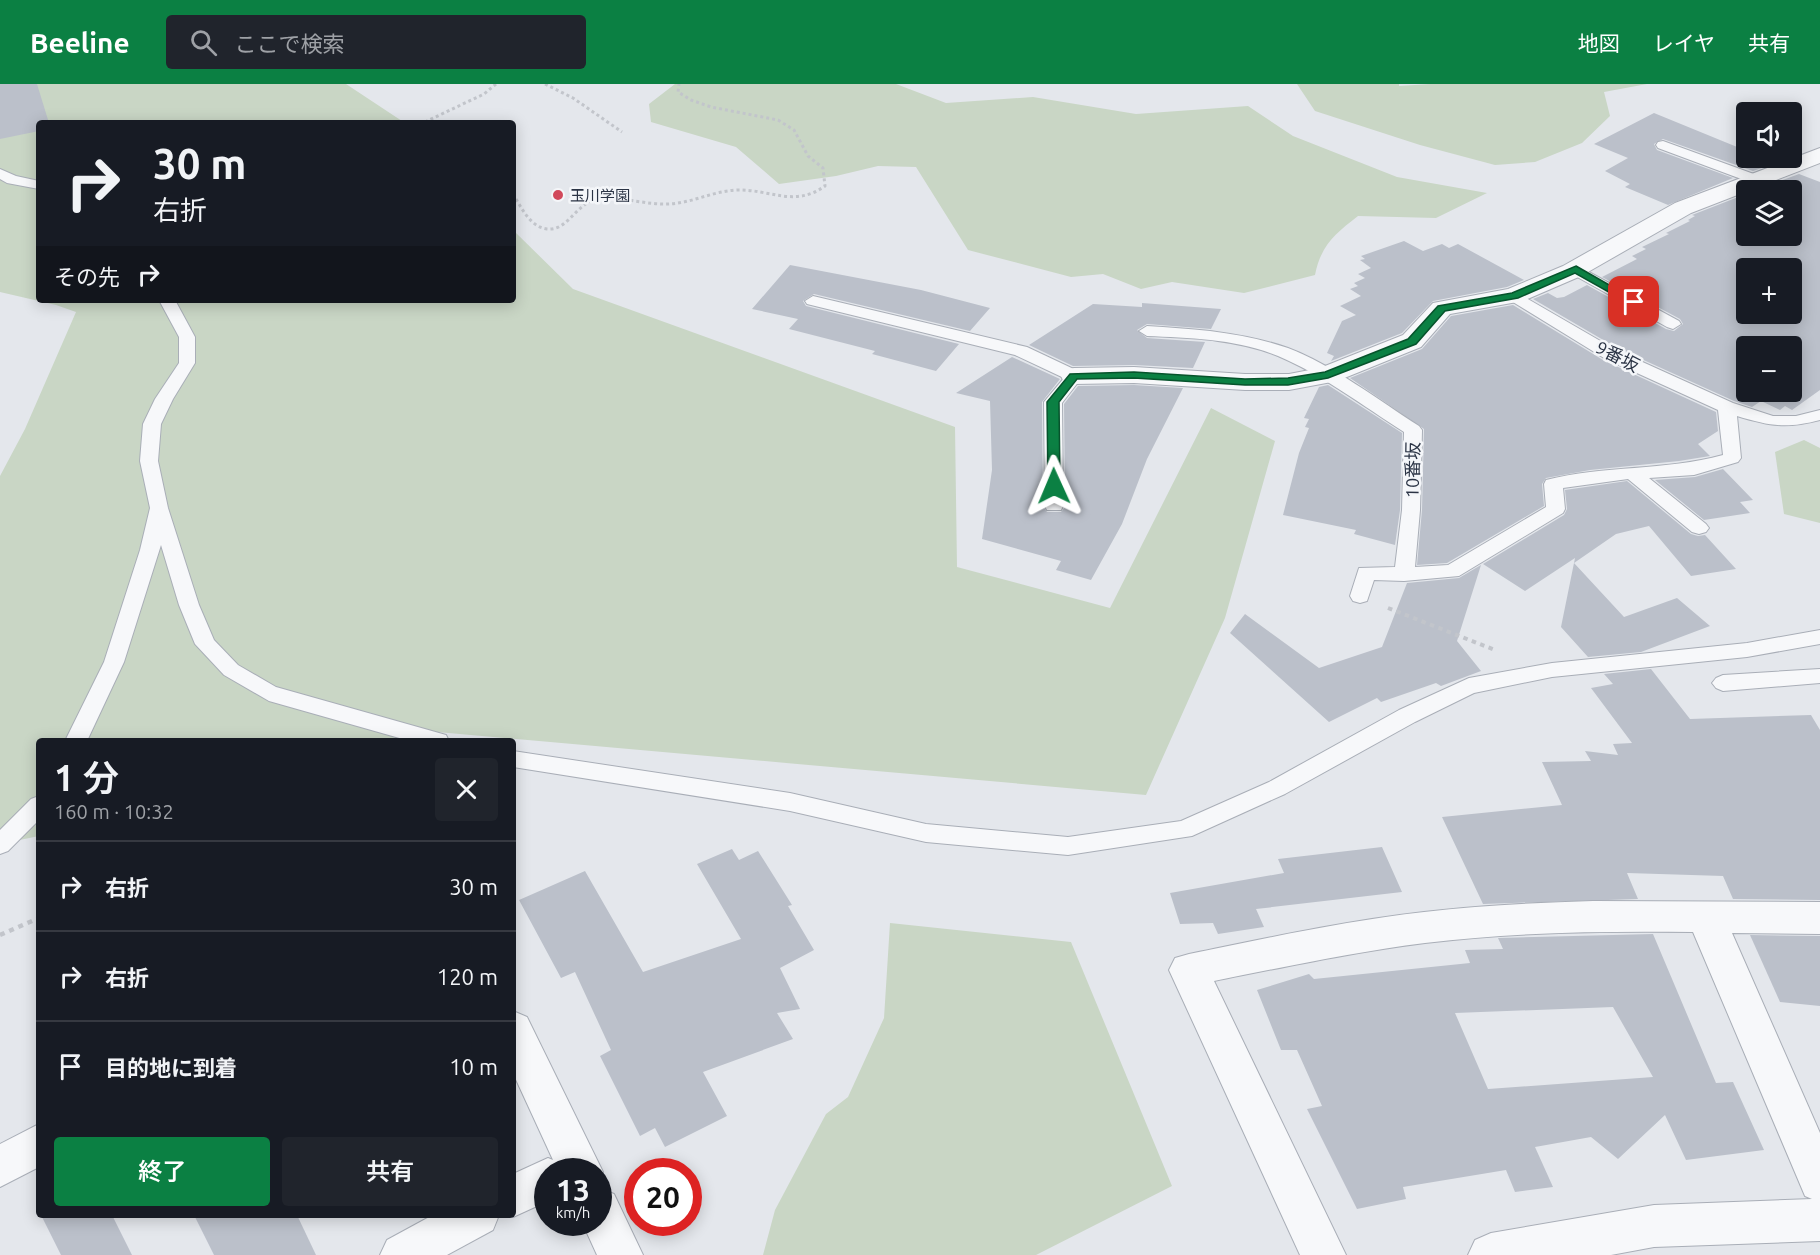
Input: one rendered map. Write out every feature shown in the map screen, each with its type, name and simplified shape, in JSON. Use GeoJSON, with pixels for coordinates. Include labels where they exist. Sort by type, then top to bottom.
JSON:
{"type":"FeatureCollection","features":[{"type":"Feature","properties":{"kind":"street"},"geometry":{"type":"LineString","coordinates":[[1757,180],[1820,155]]}},
{"type":"Feature","properties":{"kind":"street"},"geometry":{"type":"LineString","coordinates":[[1074,376],[1134,375],[1288,382],[1328,375],[1412,342],[1442,308],[1514,296],[1576,270],[1683,208],[1736,188]]}},
{"type":"Feature","properties":{"kind":"street"},"geometry":{"type":"LineString","coordinates":[[1706,917],[1820,1182]]}},
{"type":"Feature","properties":{"kind":"street"},"geometry":{"type":"LineString","coordinates":[[1323,1255],[1189,970],[1327,944],[1456,924],[1582,918],[1820,918]]}},
{"type":"Feature","properties":{"kind":"street"},"geometry":{"type":"LineString","coordinates":[[516,1037],[561,1158]]}},
{"type":"Feature","properties":{"kind":"street"},"geometry":{"type":"LineString","coordinates":[[0,1167],[36,1146]]}},
{"type":"Feature","properties":{"kind":"street"},"geometry":{"type":"LineString","coordinates":[[516,1195],[534,1186]]}},
{"type":"Feature","properties":{"kind":"street"},"geometry":{"type":"LineString","coordinates":[[403,1255],[471,1218]]}},
{"type":"Feature","properties":{"kind":"street"},"geometry":{"type":"LineString","coordinates":[[1491,1255],[1654,1226],[1820,1220]]}},
{"type":"Feature","properties":{"kind":"street"},"geometry":{"type":"LineString","coordinates":[[611,1236],[620,1255]]}},
{"type":"Feature","properties":{"kind":"lane"},"geometry":{"type":"LineString","coordinates":[[1663,145],[1757,180]]}},
{"type":"Feature","properties":{"kind":"lane"},"geometry":{"type":"LineString","coordinates":[[0,172],[12,180],[36,184]]}},
{"type":"Feature","properties":{"kind":"lane"},"geometry":{"type":"LineString","coordinates":[[1576,270],[1673,324]]}},
{"type":"Feature","properties":{"kind":"lane","name":"9番坂"},"geometry":{"type":"LineString","coordinates":[[1514,296],[1610,354],[1727,406],[1772,421],[1796,421],[1820,415]]}},
{"type":"Feature","properties":{"kind":"lane"},"geometry":{"type":"LineString","coordinates":[[813,302],[1021,351],[1074,376],[1053,402],[1054,506]]}},
{"type":"Feature","properties":{"kind":"lane"},"geometry":{"type":"LineString","coordinates":[[169,303],[187,337],[187,363],[164,399],[152,424],[149,461],[159,508],[189,605],[205,644],[231,670],[269,693],[427,738]]}},
{"type":"Feature","properties":{"kind":"lane"},"geometry":{"type":"LineString","coordinates":[[1147,331],[1218,335],[1283,352],[1328,375]]}},
{"type":"Feature","properties":{"kind":"lane","name":"10番坂"},"geometry":{"type":"LineString","coordinates":[[1328,375],[1413,430],[1411,510],[1404,574]]}},
{"type":"Feature","properties":{"kind":"lane"},"geometry":{"type":"LineString","coordinates":[[1360,596],[1366,573],[1404,574],[1452,571],[1556,509],[1553,484],[1632,472],[1694,469],[1732,458],[1727,406]]}},
{"type":"Feature","properties":{"kind":"lane"},"geometry":{"type":"LineString","coordinates":[[1632,472],[1699,528]]}},
{"type":"Feature","properties":{"kind":"lane"},"geometry":{"type":"LineString","coordinates":[[77,738],[114,662],[150,550],[159,508]]}},
{"type":"Feature","properties":{"kind":"lane"},"geometry":{"type":"LineString","coordinates":[[516,759],[790,802],[926,833],[1068,846],[1184,830],[1277,788],[1407,716],[1469,687],[1552,670],[1748,650],[1820,637]]}},
{"type":"Feature","properties":{"kind":"lane"},"geometry":{"type":"LineString","coordinates":[[1723,683],[1820,676]]}},
{"type":"Feature","properties":{"kind":"lane"},"geometry":{"type":"LineString","coordinates":[[0,845],[36,808]]}},
{"type":"Feature","properties":{"kind":"path"},"geometry":{"type":"LineString","coordinates":[[428,120],[484,94],[496,84]]}},
{"type":"Feature","properties":{"kind":"path"},"geometry":{"type":"LineString","coordinates":[[545,84],[573,98],[622,132]]}},
{"type":"Feature","properties":{"kind":"path"},"geometry":{"type":"LineString","coordinates":[[516,198],[530,219],[543,228],[558,226],[574,218],[581,207],[591,199],[607,198],[669,204],[741,190],[786,199],[816,194],[825,186],[823,168],[808,156],[794,130],[778,120],[711,107],[691,100],[678,92],[679,84]]}},
{"type":"Feature","properties":{"kind":"path"},"geometry":{"type":"LineString","coordinates":[[1360,596],[1451,634],[1504,652]]}},
{"type":"Feature","properties":{"kind":"path"},"geometry":{"type":"LineString","coordinates":[[0,935],[36,919]]}},
{"type":"Feature","properties":{"kind":"green space"},"geometry":{"type":"Polygon","coordinates":[[[0,84],[346,84],[400,120],[36,120],[36,300],[0,292],[0,84]]]}},
{"type":"Feature","properties":{"kind":"green space"},"geometry":{"type":"Polygon","coordinates":[[[675,84],[896,84],[946,103],[1033,97],[1136,114],[1248,106],[1293,136],[1397,177],[1487,193],[1436,218],[1358,216],[1330,241],[1321,256],[1315,275],[1244,293],[1172,282],[1141,289],[1103,274],[1071,277],[968,250],[916,167],[878,166],[836,176],[779,184],[736,147],[651,122],[649,104],[675,84]]]}},
{"type":"Feature","properties":{"kind":"green space"},"geometry":{"type":"Polygon","coordinates":[[[1297,84],[1399,84],[1399,86],[1647,84],[1604,92],[1610,116],[1582,143],[1535,162],[1495,165],[1420,145],[1315,111],[1297,84]]]}},
{"type":"Feature","properties":{"kind":"green space"},"geometry":{"type":"Polygon","coordinates":[[[516,233],[573,289],[955,427],[957,567],[1110,608],[1211,408],[1275,441],[1225,618],[1146,795],[426,731],[393,738],[36,738],[36,837],[0,844],[0,476],[25,429],[76,312],[47,303],[516,303],[516,233]]]}},
{"type":"Feature","properties":{"kind":"green space"},"geometry":{"type":"Polygon","coordinates":[[[1804,440],[1820,448],[1820,523],[1784,514],[1775,452],[1804,440]]]}},
{"type":"Feature","properties":{"kind":"green space"},"geometry":{"type":"Polygon","coordinates":[[[890,923],[1071,942],[1172,1186],[1036,1255],[763,1255],[775,1210],[826,1114],[848,1097],[884,1018],[890,923]]]}},
{"type":"Feature","properties":{"kind":"building"},"geometry":{"type":"Polygon","coordinates":[[[0,84],[37,84],[48,120],[36,120],[36,132],[0,139],[0,84]]]}},
{"type":"Feature","properties":{"kind":"building"},"geometry":{"type":"Polygon","coordinates":[[[1654,113],[1736,147],[1736,165],[1663,139],[1654,144],[1657,150],[1733,178],[1668,205],[1625,187],[1630,184],[1605,171],[1628,158],[1594,144],[1654,113]]]}},
{"type":"Feature","properties":{"kind":"building"},"geometry":{"type":"Polygon","coordinates":[[[1745,168],[1762,168],[1753,171],[1745,168]]]}},
{"type":"Feature","properties":{"kind":"building"},"geometry":{"type":"Polygon","coordinates":[[[1799,174],[1820,182],[1820,390],[1792,410],[1785,406],[1780,410],[1763,402],[1802,402],[1802,336],[1736,336],[1736,402],[1617,348],[1533,299],[1548,293],[1557,298],[1564,297],[1587,285],[1666,329],[1674,331],[1683,324],[1680,319],[1602,277],[1637,259],[1632,256],[1646,249],[1642,247],[1690,221],[1688,220],[1695,216],[1692,215],[1736,198],[1736,246],[1802,246],[1802,180],[1782,180],[1799,174]]]}},
{"type":"Feature","properties":{"kind":"building"},"geometry":{"type":"Polygon","coordinates":[[[1404,241],[1423,251],[1442,244],[1449,248],[1458,244],[1524,280],[1507,287],[1433,301],[1402,333],[1331,361],[1334,356],[1327,353],[1342,321],[1356,315],[1340,306],[1361,296],[1350,289],[1358,286],[1354,283],[1365,278],[1358,274],[1371,268],[1360,260],[1365,259],[1361,256],[1404,241]]]}},
{"type":"Feature","properties":{"kind":"building"},"geometry":{"type":"Polygon","coordinates":[[[790,265],[921,290],[990,308],[970,331],[814,294],[803,301],[806,306],[959,344],[936,371],[872,354],[875,351],[789,329],[798,319],[752,309],[790,265]]]}},
{"type":"Feature","properties":{"kind":"building"},"geometry":{"type":"Polygon","coordinates":[[[1142,303],[1221,309],[1211,329],[1147,324],[1137,330],[1147,338],[1205,342],[1193,368],[1134,365],[1073,366],[1029,345],[1093,304],[1142,307],[1142,303]]]}},
{"type":"Feature","properties":{"kind":"building"},"geometry":{"type":"Polygon","coordinates":[[[1513,305],[1603,360],[1716,412],[1718,431],[1698,444],[1710,456],[1590,470],[1546,478],[1542,484],[1544,506],[1447,563],[1417,565],[1422,510],[1424,429],[1350,378],[1422,349],[1451,316],[1513,305]]]}},
{"type":"Feature","properties":{"kind":"building"},"geometry":{"type":"Polygon","coordinates":[[[1012,357],[1060,379],[1042,402],[1043,506],[1047,512],[1061,512],[1065,507],[1064,404],[1078,386],[1134,385],[1183,388],[1147,459],[1122,524],[1091,580],[1056,570],[1061,561],[982,539],[992,470],[990,401],[956,393],[1012,357]]]}},
{"type":"Feature","properties":{"kind":"building"},"geometry":{"type":"Polygon","coordinates":[[[1328,385],[1402,433],[1400,510],[1395,545],[1354,534],[1356,530],[1283,515],[1299,453],[1309,428],[1305,427],[1309,419],[1304,418],[1319,387],[1328,385]]]}},
{"type":"Feature","properties":{"kind":"building"},"geometry":{"type":"Polygon","coordinates":[[[1737,402],[1760,402],[1752,407],[1737,402]]]}},
{"type":"Feature","properties":{"kind":"building"},"geometry":{"type":"Polygon","coordinates":[[[1723,469],[1753,500],[1740,502],[1750,513],[1704,520],[1655,480],[1695,477],[1723,469]]]}},
{"type":"Feature","properties":{"kind":"building"},"geometry":{"type":"Polygon","coordinates":[[[1627,481],[1691,534],[1705,535],[1736,569],[1691,576],[1649,526],[1616,534],[1574,563],[1575,558],[1525,591],[1483,564],[1564,515],[1567,509],[1565,490],[1627,481]]]}},
{"type":"Feature","properties":{"kind":"building"},"geometry":{"type":"Polygon","coordinates":[[[1574,563],[1624,617],[1677,598],[1710,626],[1641,652],[1588,657],[1561,627],[1574,563]]]}},
{"type":"Feature","properties":{"kind":"building"},"geometry":{"type":"Polygon","coordinates":[[[1481,565],[1457,641],[1481,671],[1441,686],[1436,683],[1381,702],[1377,698],[1329,722],[1230,633],[1245,614],[1319,668],[1382,647],[1407,583],[1459,578],[1481,565]]]}},
{"type":"Feature","properties":{"kind":"building"},"geometry":{"type":"Polygon","coordinates":[[[1651,669],[1690,719],[1811,715],[1820,730],[1820,900],[1733,899],[1723,876],[1627,873],[1638,899],[1483,904],[1442,817],[1562,805],[1542,762],[1591,761],[1585,751],[1618,755],[1613,744],[1632,743],[1591,688],[1613,684],[1604,674],[1651,669]]]}},
{"type":"Feature","properties":{"kind":"building"},"geometry":{"type":"Polygon","coordinates":[[[1382,847],[1402,892],[1256,909],[1264,927],[1218,934],[1213,923],[1180,924],[1170,893],[1284,873],[1278,859],[1382,847]]]}},
{"type":"Feature","properties":{"kind":"building"},"geometry":{"type":"Polygon","coordinates":[[[732,849],[739,860],[758,851],[792,905],[788,906],[814,950],[780,968],[800,1009],[777,1013],[793,1039],[703,1072],[727,1116],[665,1147],[655,1128],[640,1136],[600,1056],[611,1050],[575,972],[561,978],[519,900],[585,871],[643,972],[741,939],[697,864],[732,849]]]}},
{"type":"Feature","properties":{"kind":"building"},"geometry":{"type":"Polygon","coordinates":[[[1653,934],[1716,1083],[1733,1082],[1764,1150],[1686,1160],[1665,1115],[1618,1159],[1591,1137],[1535,1147],[1553,1187],[1515,1192],[1506,1170],[1403,1187],[1406,1199],[1357,1209],[1307,1109],[1322,1106],[1297,1050],[1281,1050],[1257,990],[1309,974],[1314,979],[1470,963],[1465,950],[1503,949],[1498,938],[1653,934]],[[1613,1007],[1455,1013],[1488,1089],[1653,1077],[1613,1007]]]}},
{"type":"Feature","properties":{"kind":"building"},"geometry":{"type":"Polygon","coordinates":[[[1750,935],[1820,936],[1820,1006],[1780,1002],[1750,935]]]}},
{"type":"Feature","properties":{"kind":"building"},"geometry":{"type":"Polygon","coordinates":[[[42,1218],[114,1218],[132,1255],[61,1255],[42,1218]]]}},
{"type":"Feature","properties":{"kind":"building"},"geometry":{"type":"Polygon","coordinates":[[[196,1218],[298,1218],[316,1255],[214,1255],[196,1218]]]}},
{"type":"Feature","properties":{"kind":"place","name":"玉川学園"},"geometry":{"type":"Point","coordinates":[558,195]}},
{"type":"Feature","properties":{"kind":"route"},"geometry":{"type":"LineString","coordinates":[[1054,486],[1053,402],[1074,376],[1134,375],[1245,382],[1288,382],[1328,375],[1412,342],[1442,308],[1514,296],[1576,270],[1634,302]]}}]}
